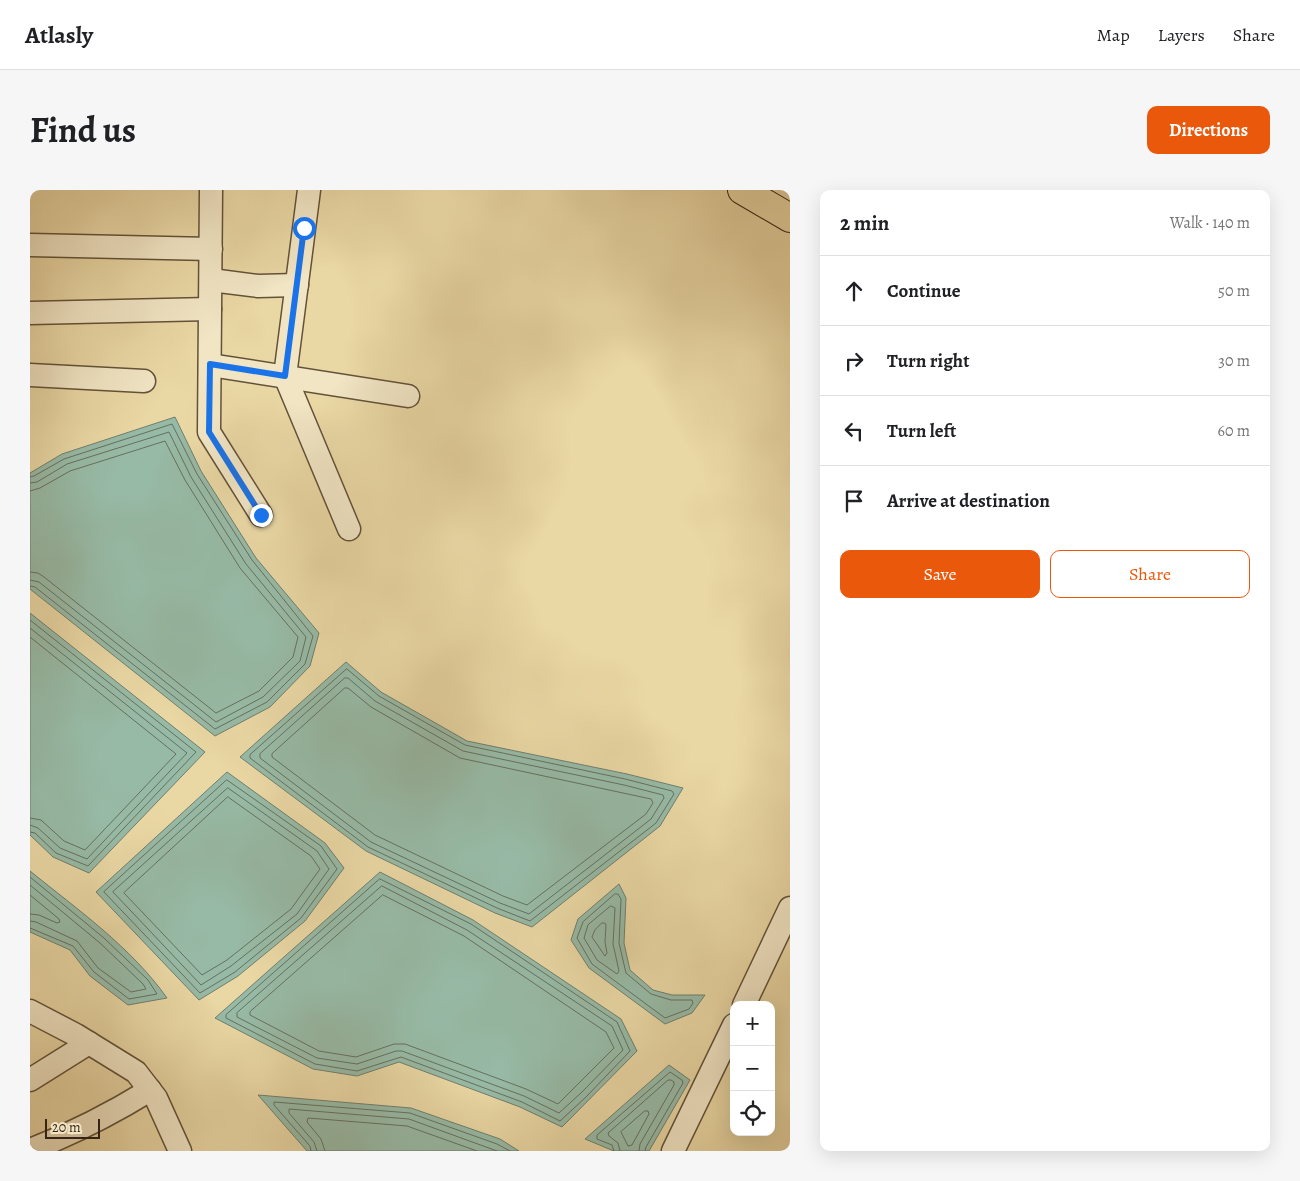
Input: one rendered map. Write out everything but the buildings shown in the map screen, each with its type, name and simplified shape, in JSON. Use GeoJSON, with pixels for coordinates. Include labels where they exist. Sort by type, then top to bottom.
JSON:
{"type":"FeatureCollection","features":[{"type":"Feature","properties":{"kind":"main road"},"geometry":{"type":"LineString","coordinates":[[754,193],[790,218]]}},
{"type":"Feature","properties":{"kind":"street"},"geometry":{"type":"LineString","coordinates":[[211,190],[209,432],[261,515]]}},
{"type":"Feature","properties":{"kind":"street"},"geometry":{"type":"LineString","coordinates":[[309,190],[285,376],[349,529]]}},
{"type":"Feature","properties":{"kind":"street"},"geometry":{"type":"LineString","coordinates":[[30,245],[211,249]]}},
{"type":"Feature","properties":{"kind":"street"},"geometry":{"type":"LineString","coordinates":[[211,280],[258,286],[297,285]]}},
{"type":"Feature","properties":{"kind":"street"},"geometry":{"type":"LineString","coordinates":[[30,313],[210,309]]}},
{"type":"Feature","properties":{"kind":"street"},"geometry":{"type":"LineString","coordinates":[[210,364],[408,396]]}},
{"type":"Feature","properties":{"kind":"street"},"geometry":{"type":"LineString","coordinates":[[30,375],[144,381]]}},
{"type":"Feature","properties":{"kind":"street"},"geometry":{"type":"LineString","coordinates":[[746,1001],[790,908]]}},
{"type":"Feature","properties":{"kind":"street"},"geometry":{"type":"LineString","coordinates":[[30,1011],[89,1043],[136,1072],[156,1098],[180,1151]]}},
{"type":"Feature","properties":{"kind":"street"},"geometry":{"type":"LineString","coordinates":[[673,1151],[730,1033]]}},
{"type":"Feature","properties":{"kind":"street"},"geometry":{"type":"LineString","coordinates":[[30,1080],[89,1043]]}},
{"type":"Feature","properties":{"kind":"street"},"geometry":{"type":"LineString","coordinates":[[30,1150],[68,1136],[121,1108],[150,1090]]}},
{"type":"Feature","properties":{"kind":"water"},"geometry":{"type":"Polygon","coordinates":[[[175,417],[201,471],[256,558],[319,633],[310,666],[270,707],[215,736],[30,589],[30,473],[62,454],[175,417]]]}},
{"type":"Feature","properties":{"kind":"water"},"geometry":{"type":"Polygon","coordinates":[[[30,613],[205,752],[89,873],[53,857],[30,835],[30,613]]]}},
{"type":"Feature","properties":{"kind":"water"},"geometry":{"type":"Polygon","coordinates":[[[346,662],[381,692],[467,741],[627,774],[683,788],[660,826],[532,927],[495,913],[366,851],[240,757],[346,662]]]}},
{"type":"Feature","properties":{"kind":"water"},"geometry":{"type":"Polygon","coordinates":[[[227,772],[325,843],[344,868],[305,921],[238,976],[199,1000],[96,892],[227,772]]]}},
{"type":"Feature","properties":{"kind":"water"},"geometry":{"type":"Polygon","coordinates":[[[30,871],[103,930],[153,979],[167,998],[128,1005],[90,976],[70,950],[30,932],[30,871]]]}},
{"type":"Feature","properties":{"kind":"water"},"geometry":{"type":"Polygon","coordinates":[[[380,872],[473,920],[621,1019],[637,1051],[562,1127],[520,1107],[399,1062],[357,1076],[313,1069],[215,1018],[380,872]]]}},
{"type":"Feature","properties":{"kind":"water"},"geometry":{"type":"Polygon","coordinates":[[[619,884],[626,898],[624,943],[630,970],[653,990],[672,995],[705,995],[692,1013],[665,1024],[589,968],[571,940],[578,919],[619,884]]]}},
{"type":"Feature","properties":{"kind":"water"},"geometry":{"type":"Polygon","coordinates":[[[669,1065],[690,1080],[649,1151],[614,1151],[585,1139],[669,1065]]]}},
{"type":"Feature","properties":{"kind":"water"},"geometry":{"type":"Polygon","coordinates":[[[258,1095],[411,1108],[500,1139],[519,1151],[307,1151],[258,1095]]]}},
{"type":"Feature","properties":{"kind":"route"},"geometry":{"type":"LineString","coordinates":[[261,515],[209,432],[210,364],[285,376],[304,228]]}}]}
